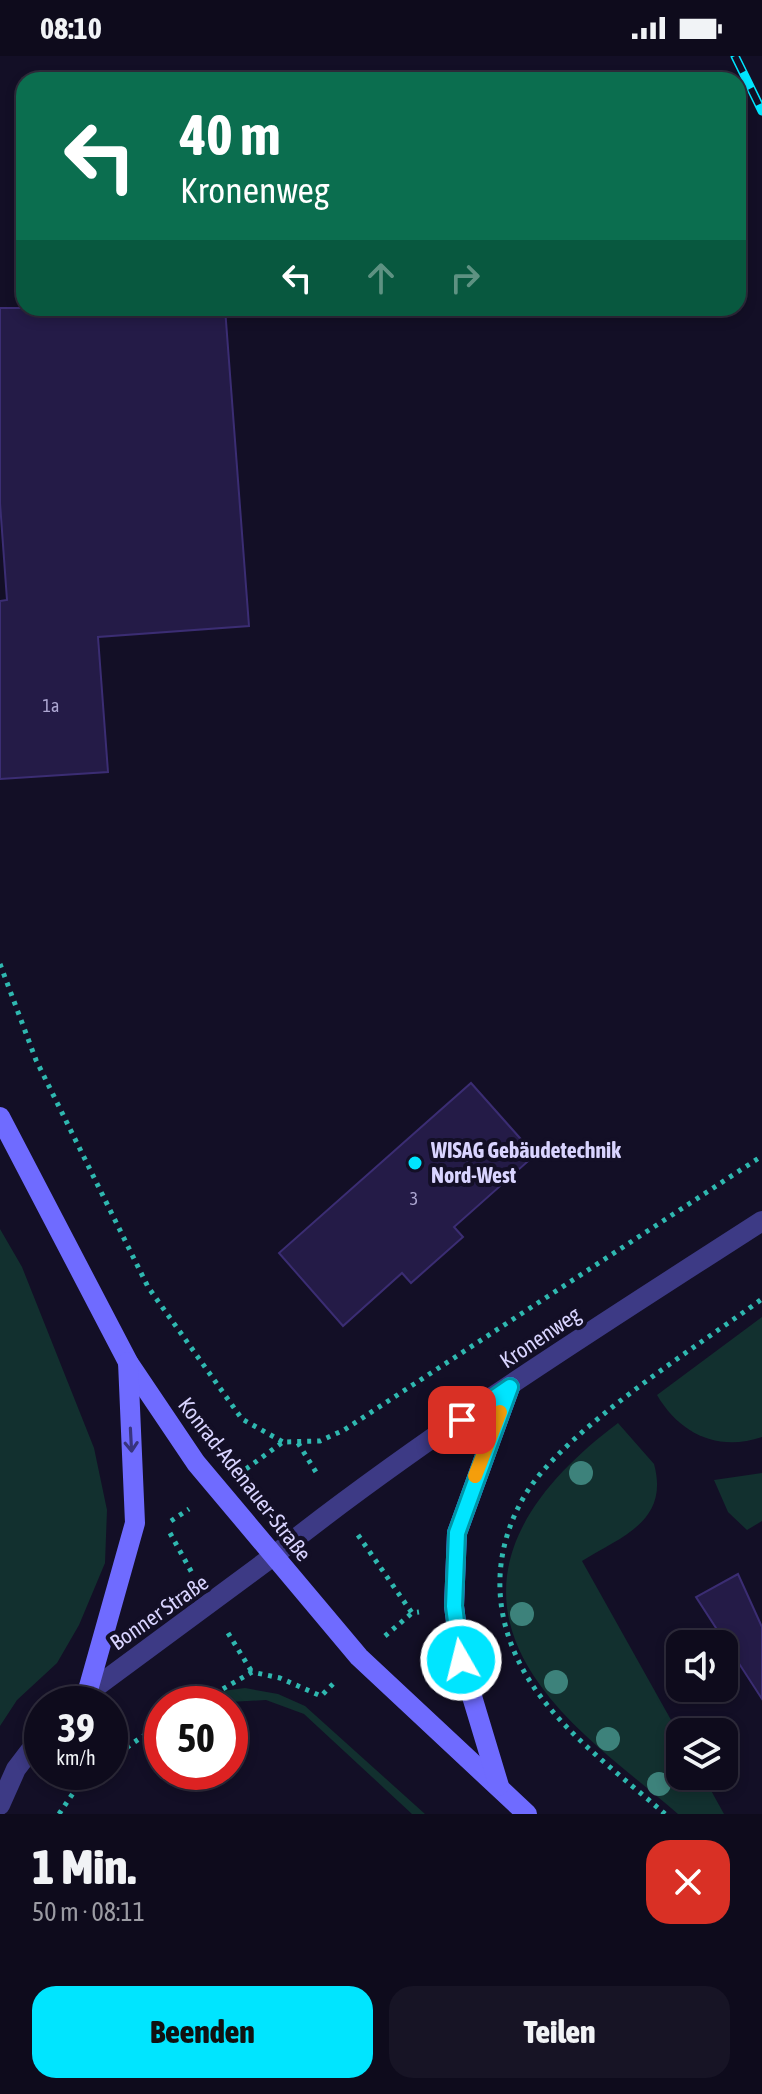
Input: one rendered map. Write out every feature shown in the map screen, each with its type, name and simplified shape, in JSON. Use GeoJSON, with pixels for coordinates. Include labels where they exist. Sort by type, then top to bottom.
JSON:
{"type":"FeatureCollection","features":[{"type":"Feature","properties":{"kind":"main road","name":"Konrad-Adenauer-Straße"},"geometry":{"type":"LineString","coordinates":[[0,1117],[128,1362],[218,1489],[359,1657],[527,1814]]}},
{"type":"Feature","properties":{"kind":"main road"},"geometry":{"type":"LineString","coordinates":[[83,1686],[135,1523],[128,1362]]}},
{"type":"Feature","properties":{"kind":"main road"},"geometry":{"type":"LineString","coordinates":[[500,1790],[461,1660],[454,1606],[457,1533],[510,1387]]}},
{"type":"Feature","properties":{"kind":"street","name":"Kronenweg"},"geometry":{"type":"LineString","coordinates":[[272,1557],[337,1506],[510,1387],[762,1221]]}},
{"type":"Feature","properties":{"kind":"street","name":"Bonner Straße"},"geometry":{"type":"LineString","coordinates":[[96,1686],[193,1618],[272,1557]]}},
{"type":"Feature","properties":{"kind":"street"},"geometry":{"type":"LineString","coordinates":[[0,1805],[24,1759]]}},
{"type":"Feature","properties":{"kind":"path"},"geometry":{"type":"LineString","coordinates":[[0,964],[36,1060],[148,1287],[242,1419],[283,1442],[320,1441],[344,1430],[762,1156]]}},
{"type":"Feature","properties":{"kind":"path"},"geometry":{"type":"LineString","coordinates":[[665,1814],[577,1735],[539,1696],[508,1641],[498,1597],[507,1533],[526,1493],[597,1421],[762,1299]]}},
{"type":"Feature","properties":{"kind":"path"},"geometry":{"type":"LineString","coordinates":[[135,1523],[165,1525],[283,1442]]}},
{"type":"Feature","properties":{"kind":"path"},"geometry":{"type":"LineString","coordinates":[[298,1443],[337,1506],[412,1613]]}},
{"type":"Feature","properties":{"kind":"path"},"geometry":{"type":"LineString","coordinates":[[228,1686],[252,1672],[280,1678],[321,1696],[359,1657],[412,1613],[454,1606]]}},
{"type":"Feature","properties":{"kind":"path"},"geometry":{"type":"LineString","coordinates":[[59,1814],[75,1790]]}},
{"type":"Feature","properties":{"kind":"green space"},"geometry":{"type":"Polygon","coordinates":[[[0,1229],[22,1267],[94,1448],[107,1510],[105,1563],[79,1625],[57,1663],[32,1686],[24,1686],[24,1694],[0,1726],[0,1229]]]}},
{"type":"Feature","properties":{"kind":"green space"},"geometry":{"type":"Polygon","coordinates":[[[762,1317],[762,1437],[746,1441],[716,1441],[689,1429],[666,1409],[657,1395],[762,1317]]]}},
{"type":"Feature","properties":{"kind":"green space"},"geometry":{"type":"Polygon","coordinates":[[[618,1423],[654,1464],[657,1484],[655,1500],[648,1514],[626,1535],[582,1561],[670,1718],[666,1718],[666,1790],[711,1790],[724,1814],[678,1814],[570,1721],[540,1685],[518,1646],[507,1609],[507,1573],[517,1539],[534,1507],[557,1477],[618,1423]]]}},
{"type":"Feature","properties":{"kind":"green space"},"geometry":{"type":"Polygon","coordinates":[[[762,1473],[762,1521],[747,1530],[728,1512],[714,1480],[762,1473]]]}},
{"type":"Feature","properties":{"kind":"green space"},"geometry":{"type":"Polygon","coordinates":[[[248,1689],[278,1694],[305,1706],[425,1814],[412,1814],[304,1714],[266,1700],[248,1701],[248,1689]]]}},
{"type":"Feature","properties":{"kind":"building"},"geometry":{"type":"Polygon","coordinates":[[[0,308],[16,308],[16,316],[226,316],[249,626],[98,637],[108,772],[0,779],[0,601],[7,600],[0,503],[0,308]]]}},
{"type":"Feature","properties":{"kind":"building"},"geometry":{"type":"Polygon","coordinates":[[[471,1083],[535,1155],[454,1227],[463,1237],[411,1283],[402,1273],[343,1326],[279,1253],[471,1083]]]}},
{"type":"Feature","properties":{"kind":"building"},"geometry":{"type":"Polygon","coordinates":[[[738,1574],[762,1627],[762,1699],[738,1662],[738,1630],[717,1630],[696,1597],[738,1574]]]}},
{"type":"Feature","properties":{"kind":"railway"},"geometry":{"type":"LineString","coordinates":[[735,56],[743,72]]}},
{"type":"Feature","properties":{"kind":"railway"},"geometry":{"type":"LineString","coordinates":[[746,78],[762,111]]}},
{"type":"Feature","properties":{"kind":"slow traffic"},"geometry":{"type":"LineString","coordinates":[[475,1476],[500,1412]]}},
{"type":"Feature","properties":{"kind":"place","name":"WISAG Gebäudetechnik Nord-West"},"geometry":{"type":"Point","coordinates":[415,1163]}},
{"type":"Feature","properties":{"kind":"route"},"geometry":{"type":"LineString","coordinates":[[461,1660],[454,1606],[457,1533],[477,1470],[510,1387],[462,1420]]}}]}
